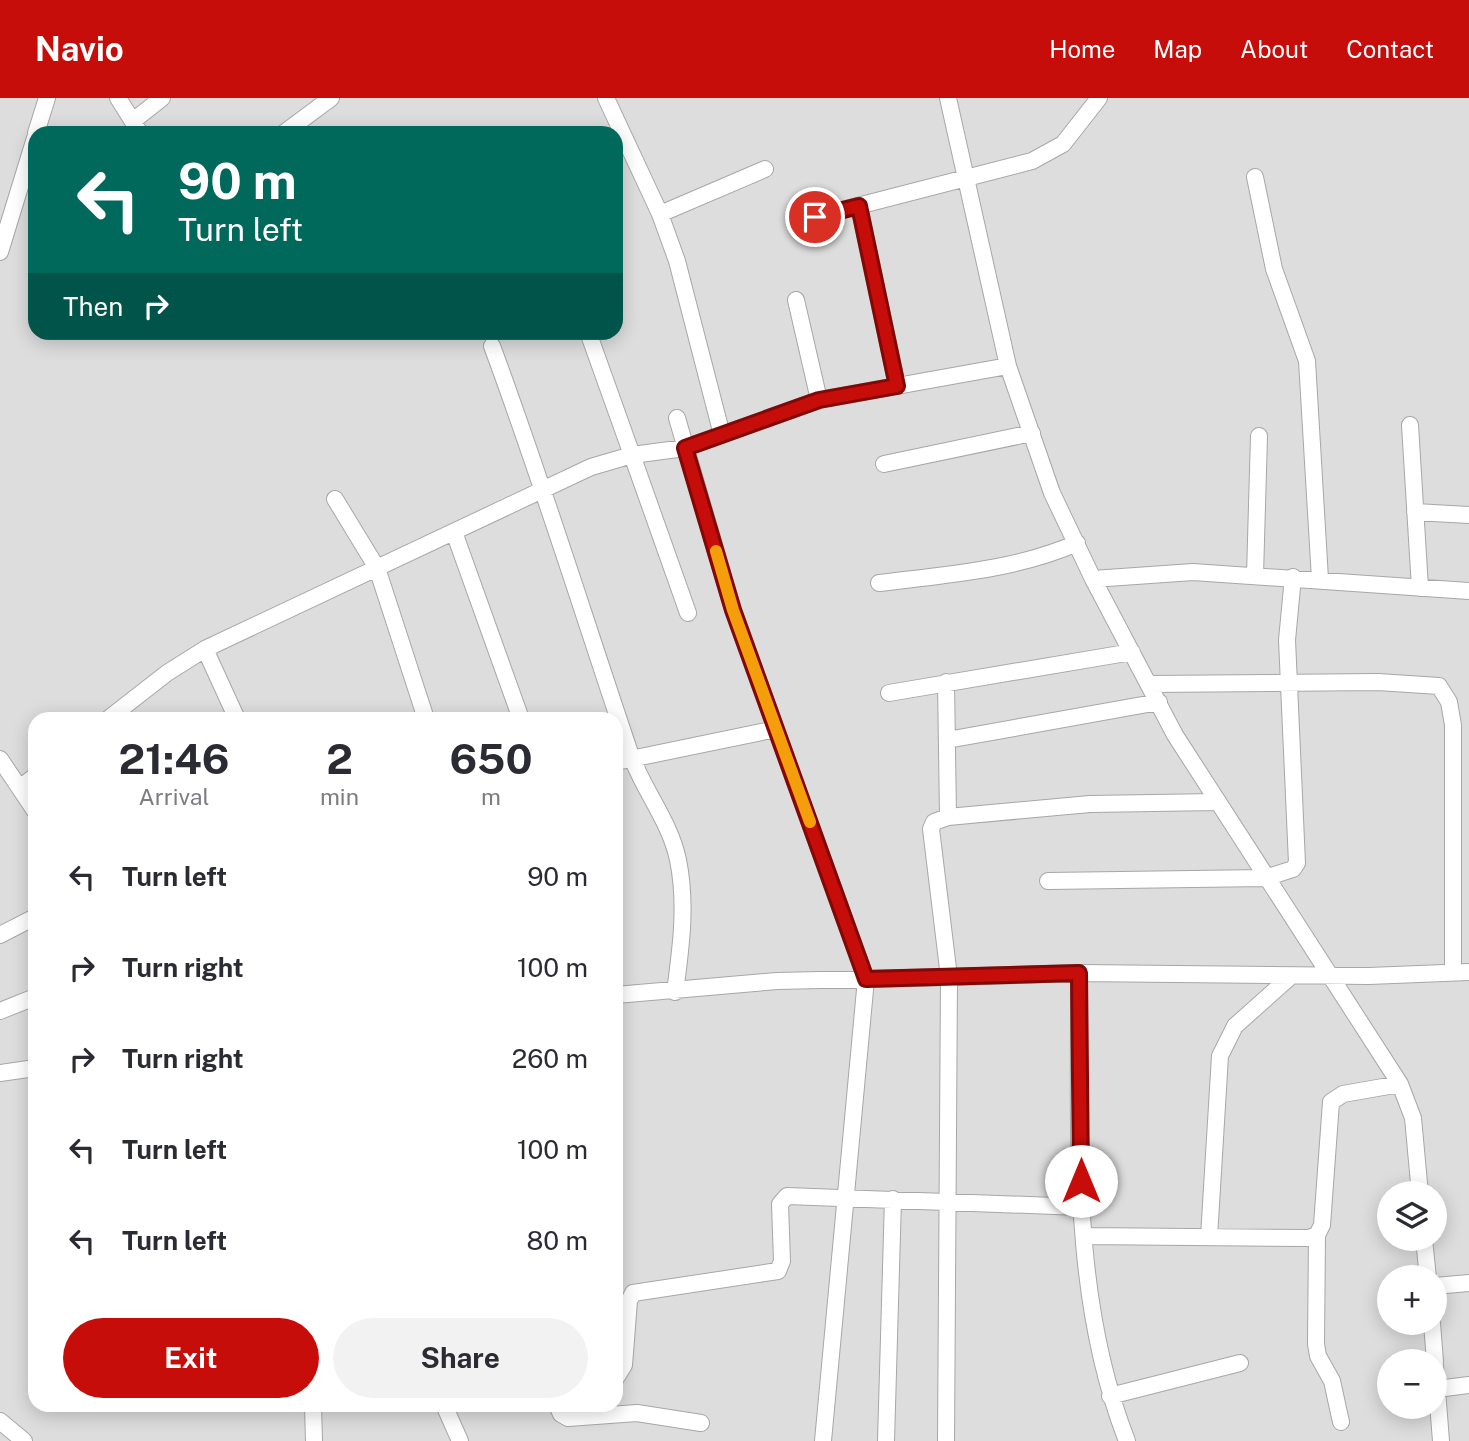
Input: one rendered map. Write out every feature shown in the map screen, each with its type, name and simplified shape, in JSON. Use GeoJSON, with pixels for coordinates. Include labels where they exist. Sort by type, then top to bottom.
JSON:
{"type":"FeatureCollection","features":[{"type":"Feature","properties":{"kind":"street"},"geometry":{"type":"LineString","coordinates":[[39,126],[47,98]]}},
{"type":"Feature","properties":{"kind":"street"},"geometry":{"type":"LineString","coordinates":[[118,98],[136,126]]}},
{"type":"Feature","properties":{"kind":"street"},"geometry":{"type":"LineString","coordinates":[[138,126],[162,98]]}},
{"type":"Feature","properties":{"kind":"street"},"geometry":{"type":"LineString","coordinates":[[293,126],[331,98]]}},
{"type":"Feature","properties":{"kind":"street"},"geometry":{"type":"LineString","coordinates":[[606,98],[619,126]]}},
{"type":"Feature","properties":{"kind":"street"},"geometry":{"type":"LineString","coordinates":[[948,98],[1008,366],[1052,493],[1093,579],[1158,702],[1265,878],[1400,1084],[1413,1118],[1419,1181]]}},
{"type":"Feature","properties":{"kind":"street"},"geometry":{"type":"LineString","coordinates":[[815,217],[1032,161],[1063,144],[1099,98]]}},
{"type":"Feature","properties":{"kind":"street"},"geometry":{"type":"LineString","coordinates":[[623,135],[660,214],[677,261],[722,435]]}},
{"type":"Feature","properties":{"kind":"street"},"geometry":{"type":"LineString","coordinates":[[0,253],[28,161]]}},
{"type":"Feature","properties":{"kind":"street"},"geometry":{"type":"LineString","coordinates":[[660,214],[765,169]]}},
{"type":"Feature","properties":{"kind":"street"},"geometry":{"type":"LineString","coordinates":[[1255,177],[1275,269],[1307,361],[1321,579]]}},
{"type":"Feature","properties":{"kind":"street"},"geometry":{"type":"LineString","coordinates":[[859,206],[897,386]]}},
{"type":"Feature","properties":{"kind":"street"},"geometry":{"type":"LineString","coordinates":[[796,300],[819,400]]}},
{"type":"Feature","properties":{"kind":"street"},"geometry":{"type":"LineString","coordinates":[[591,340],[688,612]]}},
{"type":"Feature","properties":{"kind":"street"},"geometry":{"type":"LineString","coordinates":[[492,346],[544,489],[610,712]]}},
{"type":"Feature","properties":{"kind":"street"},"geometry":{"type":"LineString","coordinates":[[117,712],[167,673],[205,649],[592,467],[632,455],[685,448],[819,400],[1008,366]]}},
{"type":"Feature","properties":{"kind":"street"},"geometry":{"type":"LineString","coordinates":[[677,418],[733,610],[866,979],[823,1441]]}},
{"type":"Feature","properties":{"kind":"street"},"geometry":{"type":"LineString","coordinates":[[1410,425],[1420,588]]}},
{"type":"Feature","properties":{"kind":"street"},"geometry":{"type":"LineString","coordinates":[[884,464],[1032,433]]}},
{"type":"Feature","properties":{"kind":"street"},"geometry":{"type":"LineString","coordinates":[[1255,575],[1259,436]]}},
{"type":"Feature","properties":{"kind":"street"},"geometry":{"type":"LineString","coordinates":[[335,499],[377,568],[424,712]]}},
{"type":"Feature","properties":{"kind":"street"},"geometry":{"type":"LineString","coordinates":[[1415,512],[1469,515]]}},
{"type":"Feature","properties":{"kind":"street"},"geometry":{"type":"LineString","coordinates":[[454,532],[518,712]]}},
{"type":"Feature","properties":{"kind":"street"},"geometry":{"type":"LineString","coordinates":[[879,583],[939,577],[1052,553],[1076,543]]}},
{"type":"Feature","properties":{"kind":"street"},"geometry":{"type":"LineString","coordinates":[[1093,579],[1193,572],[1469,591]]}},
{"type":"Feature","properties":{"kind":"street"},"geometry":{"type":"LineString","coordinates":[[1048,881],[1265,878],[1287,873],[1297,863],[1287,640],[1293,578]]}},
{"type":"Feature","properties":{"kind":"street"},"geometry":{"type":"LineString","coordinates":[[205,649],[234,712]]}},
{"type":"Feature","properties":{"kind":"street"},"geometry":{"type":"LineString","coordinates":[[889,693],[1132,652]]}},
{"type":"Feature","properties":{"kind":"street"},"geometry":{"type":"LineString","coordinates":[[946,682],[948,817]]}},
{"type":"Feature","properties":{"kind":"street"},"geometry":{"type":"LineString","coordinates":[[623,995],[777,981],[1079,973],[1331,976],[1461,972],[1452,725],[1446,694],[1439,686],[1149,684]]}},
{"type":"Feature","properties":{"kind":"street"},"geometry":{"type":"LineString","coordinates":[[947,740],[1158,702]]}},
{"type":"Feature","properties":{"kind":"street"},"geometry":{"type":"LineString","coordinates":[[675,992],[683,927],[678,858],[661,812],[624,760],[776,729]]}},
{"type":"Feature","properties":{"kind":"street"},"geometry":{"type":"LineString","coordinates":[[0,759],[28,799]]}},
{"type":"Feature","properties":{"kind":"street"},"geometry":{"type":"LineString","coordinates":[[21,787],[28,782]]}},
{"type":"Feature","properties":{"kind":"street"},"geometry":{"type":"LineString","coordinates":[[946,1441],[949,977],[941,905],[930,842],[934,822],[948,817],[1090,804],[1217,802]]}},
{"type":"Feature","properties":{"kind":"street"},"geometry":{"type":"LineString","coordinates":[[0,936],[28,921]]}},
{"type":"Feature","properties":{"kind":"street"},"geometry":{"type":"LineString","coordinates":[[1079,973],[1081,1207],[1091,1307],[1110,1396],[1127,1441]]}},
{"type":"Feature","properties":{"kind":"street"},"geometry":{"type":"LineString","coordinates":[[1209,1237],[1220,1056],[1235,1026],[1291,976]]}},
{"type":"Feature","properties":{"kind":"street"},"geometry":{"type":"LineString","coordinates":[[0,1011],[28,1000]]}},
{"type":"Feature","properties":{"kind":"street"},"geometry":{"type":"LineString","coordinates":[[0,1073],[28,1069]]}},
{"type":"Feature","properties":{"kind":"street"},"geometry":{"type":"LineString","coordinates":[[1342,1422],[1332,1381],[1318,1356],[1316,1344],[1317,1234],[1322,1225],[1331,1102],[1343,1094],[1400,1084]]}},
{"type":"Feature","properties":{"kind":"street"},"geometry":{"type":"LineString","coordinates":[[623,1367],[629,1301],[633,1293],[778,1271],[782,1261],[782,1199],[892,1199],[1081,1207]]}},
{"type":"Feature","properties":{"kind":"street"},"geometry":{"type":"LineString","coordinates":[[886,1441],[892,1199]]}},
{"type":"Feature","properties":{"kind":"street"},"geometry":{"type":"LineString","coordinates":[[1084,1236],[1309,1238],[1317,1234]]}},
{"type":"Feature","properties":{"kind":"street"},"geometry":{"type":"LineString","coordinates":[[1447,1285],[1469,1283]]}},
{"type":"Feature","properties":{"kind":"street"},"geometry":{"type":"LineString","coordinates":[[1110,1396],[1240,1363]]}},
{"type":"Feature","properties":{"kind":"street"},"geometry":{"type":"LineString","coordinates":[[1447,1388],[1469,1385]]}},
{"type":"Feature","properties":{"kind":"street"},"geometry":{"type":"LineString","coordinates":[[313,1412],[314,1441]]}},
{"type":"Feature","properties":{"kind":"street"},"geometry":{"type":"LineString","coordinates":[[447,1412],[460,1441]]}},
{"type":"Feature","properties":{"kind":"street"},"geometry":{"type":"LineString","coordinates":[[560,1412],[568,1418],[637,1413],[701,1423]]}},
{"type":"Feature","properties":{"kind":"street"},"geometry":{"type":"LineString","coordinates":[[1439,1419],[1441,1441]]}},
{"type":"Feature","properties":{"kind":"street"},"geometry":{"type":"LineString","coordinates":[[0,1421],[24,1441]]}},
{"type":"Feature","properties":{"kind":"shaded area"},"geometry":{"type":"Polygon","coordinates":[[[0,98],[1469,98],[1469,1441],[0,1441],[0,98]]]}},
{"type":"Feature","properties":{"kind":"slow traffic"},"geometry":{"type":"LineString","coordinates":[[716,551],[733,610],[810,822]]}},
{"type":"Feature","properties":{"kind":"route"},"geometry":{"type":"LineString","coordinates":[[815,217],[859,206],[897,386],[819,400],[685,448],[733,610],[866,979],[1079,973],[1081,1181]]}}]}
